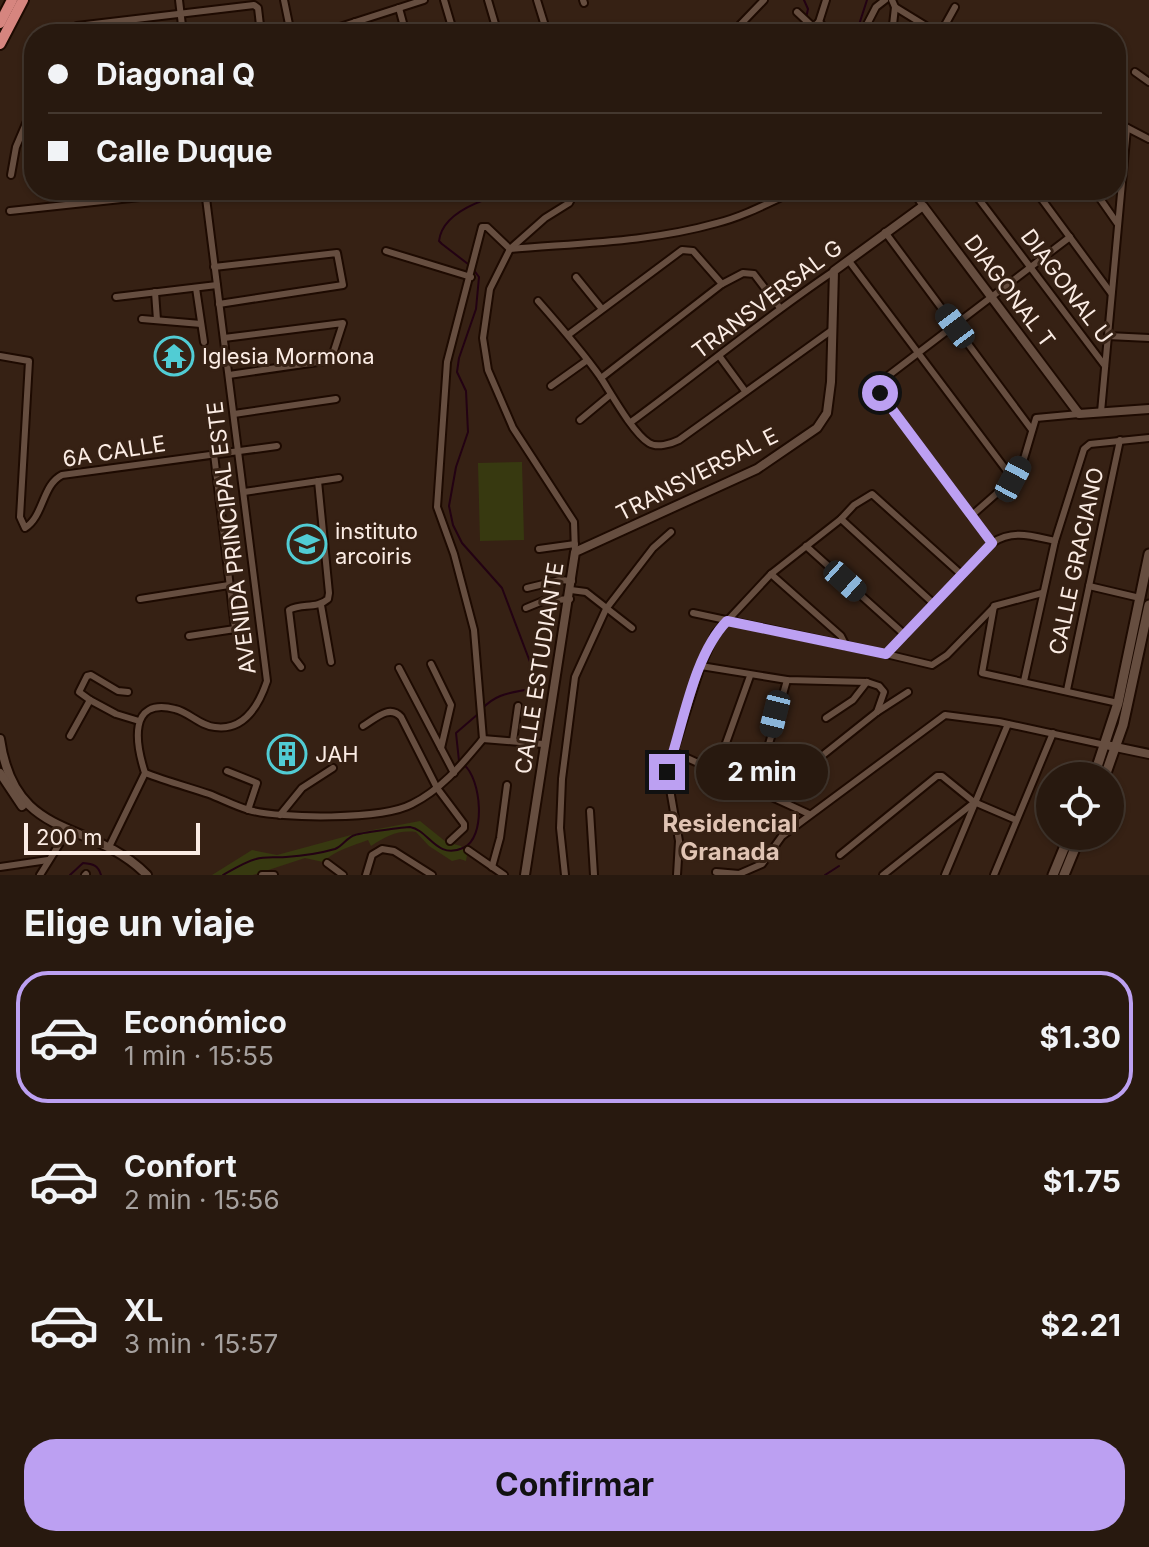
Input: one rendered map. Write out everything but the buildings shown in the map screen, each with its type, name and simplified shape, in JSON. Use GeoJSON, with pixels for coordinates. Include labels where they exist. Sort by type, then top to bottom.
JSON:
{"type":"FeatureCollection","features":[{"type":"Feature","properties":{"kind":"highway"},"geometry":{"type":"LineString","coordinates":[[0,23],[12,0]]}},
{"type":"Feature","properties":{"kind":"highway"},"geometry":{"type":"LineString","coordinates":[[0,44],[23,0]]}},
{"type":"Feature","properties":{"kind":"main road"},"geometry":{"type":"LineString","coordinates":[[1108,762],[1149,554]]}},
{"type":"Feature","properties":{"kind":"main road"},"geometry":{"type":"LineString","coordinates":[[1102,762],[1111,745],[1149,605]]}},
{"type":"Feature","properties":{"kind":"main road"},"geometry":{"type":"LineString","coordinates":[[1053,875],[1063,850]]}},
{"type":"Feature","properties":{"kind":"main road"},"geometry":{"type":"LineString","coordinates":[[1064,875],[1074,850]]}},
{"type":"Feature","properties":{"kind":"street"},"geometry":{"type":"LineString","coordinates":[[179,0],[182,24]]}},
{"type":"Feature","properties":{"kind":"street"},"geometry":{"type":"LineString","coordinates":[[284,0],[289,24]]}},
{"type":"Feature","properties":{"kind":"street"},"geometry":{"type":"LineString","coordinates":[[349,24],[424,0]]}},
{"type":"Feature","properties":{"kind":"street"},"geometry":{"type":"LineString","coordinates":[[444,0],[451,24]]}},
{"type":"Feature","properties":{"kind":"street"},"geometry":{"type":"LineString","coordinates":[[488,0],[495,24]]}},
{"type":"Feature","properties":{"kind":"street"},"geometry":{"type":"LineString","coordinates":[[537,0],[544,24]]}},
{"type":"Feature","properties":{"kind":"street"},"geometry":{"type":"LineString","coordinates":[[741,24],[764,0]]}},
{"type":"Feature","properties":{"kind":"street"},"geometry":{"type":"LineString","coordinates":[[811,22],[826,0]]}},
{"type":"Feature","properties":{"kind":"street"},"geometry":{"type":"LineString","coordinates":[[868,24],[876,7],[885,0]]}},
{"type":"Feature","properties":{"kind":"street"},"geometry":{"type":"LineString","coordinates":[[893,24],[894,4],[924,24]]}},
{"type":"Feature","properties":{"kind":"street"},"geometry":{"type":"LineString","coordinates":[[93,24],[254,5],[258,8],[260,24]]}},
{"type":"Feature","properties":{"kind":"street"},"geometry":{"type":"LineString","coordinates":[[945,24],[955,7]]}},
{"type":"Feature","properties":{"kind":"street"},"geometry":{"type":"LineString","coordinates":[[399,8],[403,24]]}},
{"type":"Feature","properties":{"kind":"street"},"geometry":{"type":"LineString","coordinates":[[797,12],[814,24]]}},
{"type":"Feature","properties":{"kind":"street"},"geometry":{"type":"LineString","coordinates":[[1135,72],[1149,82]]}},
{"type":"Feature","properties":{"kind":"street"},"geometry":{"type":"LineString","coordinates":[[11,175],[16,147],[24,128]]}},
{"type":"Feature","properties":{"kind":"street"},"geometry":{"type":"LineString","coordinates":[[1126,139],[1127,128],[1149,139]]}},
{"type":"Feature","properties":{"kind":"street"},"geometry":{"type":"LineString","coordinates":[[10,211],[112,200]]}},
{"type":"Feature","properties":{"kind":"street","name":"AVENIDA PRINCIPAL ESTE"},"geometry":{"type":"LineString","coordinates":[[139,721],[145,714],[160,707],[183,711],[215,727],[234,725],[251,714],[261,700],[267,681],[206,200]]}},
{"type":"Feature","properties":{"kind":"street","name":"CALLE ESTUDIANTE"},"geometry":{"type":"LineString","coordinates":[[528,875],[543,744],[571,590],[574,522],[513,428],[488,370],[483,338],[490,289],[510,249],[545,218],[572,200]]}},
{"type":"Feature","properties":{"kind":"street"},"geometry":{"type":"LineString","coordinates":[[145,773],[248,810],[280,815],[358,816],[389,812],[410,805],[457,771],[483,739],[482,717],[474,630],[437,507],[447,362],[482,227],[510,249],[625,242],[715,224],[776,200]]}},
{"type":"Feature","properties":{"kind":"street","name":"DIAGONAL T"},"geometry":{"type":"LineString","coordinates":[[919,200],[1079,414]]}},
{"type":"Feature","properties":{"kind":"street","name":"DIAGONAL U"},"geometry":{"type":"LineString","coordinates":[[980,200],[1105,366]]}},
{"type":"Feature","properties":{"kind":"street"},"geometry":{"type":"LineString","coordinates":[[1042,200],[1112,294]]}},
{"type":"Feature","properties":{"kind":"street"},"geometry":{"type":"LineString","coordinates":[[1101,200],[1118,224]]}},
{"type":"Feature","properties":{"kind":"street"},"geometry":{"type":"LineString","coordinates":[[1101,412],[1120,200]]}},
{"type":"Feature","properties":{"kind":"street","name":"TRANSVERSAL G"},"geometry":{"type":"LineString","coordinates":[[631,422],[720,357],[780,308],[923,206]]}},
{"type":"Feature","properties":{"kind":"street"},"geometry":{"type":"LineString","coordinates":[[885,232],[1032,430]]}},
{"type":"Feature","properties":{"kind":"street"},"geometry":{"type":"LineString","coordinates":[[992,543],[880,393],[880,382],[1070,237]]}},
{"type":"Feature","properties":{"kind":"street"},"geometry":{"type":"LineString","coordinates":[[568,335],[682,250],[693,251],[722,284]]}},
{"type":"Feature","properties":{"kind":"street"},"geometry":{"type":"LineString","coordinates":[[386,251],[471,273]]}},
{"type":"Feature","properties":{"kind":"street"},"geometry":{"type":"LineString","coordinates":[[214,267],[337,253],[343,285],[219,304]]}},
{"type":"Feature","properties":{"kind":"street"},"geometry":{"type":"LineString","coordinates":[[849,261],[1013,479]]}},
{"type":"Feature","properties":{"kind":"street","name":"TRANSVERSAL E"},"geometry":{"type":"LineString","coordinates":[[575,548],[757,469],[817,428],[827,413],[834,271]]}},
{"type":"Feature","properties":{"kind":"street"},"geometry":{"type":"LineString","coordinates":[[601,378],[722,284],[743,273],[754,274],[780,308]]}},
{"type":"Feature","properties":{"kind":"street"},"geometry":{"type":"LineString","coordinates":[[576,277],[602,309]]}},
{"type":"Feature","properties":{"kind":"street"},"geometry":{"type":"LineString","coordinates":[[116,297],[217,285]]}},
{"type":"Feature","properties":{"kind":"street"},"geometry":{"type":"LineString","coordinates":[[196,288],[204,342]]}},
{"type":"Feature","properties":{"kind":"street"},"geometry":{"type":"LineString","coordinates":[[155,292],[157,320]]}},
{"type":"Feature","properties":{"kind":"street"},"geometry":{"type":"LineString","coordinates":[[538,301],[568,335],[610,395],[650,444],[673,443],[832,330]]}},
{"type":"Feature","properties":{"kind":"street"},"geometry":{"type":"LineString","coordinates":[[142,319],[201,324]]}},
{"type":"Feature","properties":{"kind":"street"},"geometry":{"type":"LineString","coordinates":[[224,338],[343,323],[331,360],[229,375]]}},
{"type":"Feature","properties":{"kind":"street"},"geometry":{"type":"LineString","coordinates":[[1108,336],[1149,338]]}},
{"type":"Feature","properties":{"kind":"street","name":"6A CALLE"},"geometry":{"type":"LineString","coordinates":[[0,356],[29,361],[20,517],[25,528],[43,504],[51,483],[62,475],[277,446]]}},
{"type":"Feature","properties":{"kind":"street"},"geometry":{"type":"LineString","coordinates":[[720,357],[745,391]]}},
{"type":"Feature","properties":{"kind":"street"},"geometry":{"type":"LineString","coordinates":[[551,386],[586,361]]}},
{"type":"Feature","properties":{"kind":"street"},"geometry":{"type":"LineString","coordinates":[[580,420],[610,395]]}},
{"type":"Feature","properties":{"kind":"street"},"geometry":{"type":"LineString","coordinates":[[234,414],[336,399]]}},
{"type":"Feature","properties":{"kind":"street"},"geometry":{"type":"LineString","coordinates":[[1021,416],[1036,418],[1149,409]]}},
{"type":"Feature","properties":{"kind":"street"},"geometry":{"type":"LineString","coordinates":[[971,516],[1013,479],[1023,462],[1036,418]]}},
{"type":"Feature","properties":{"kind":"street"},"geometry":{"type":"LineString","coordinates":[[1024,681],[1055,541],[1084,449],[1090,444],[1149,438]]}},
{"type":"Feature","properties":{"kind":"street","name":"CALLE GRACIANO"},"geometry":{"type":"LineString","coordinates":[[1067,690],[1120,440]]}},
{"type":"Feature","properties":{"kind":"street"},"geometry":{"type":"LineString","coordinates":[[189,636],[235,629],[214,454]]}},
{"type":"Feature","properties":{"kind":"street"},"geometry":{"type":"LineString","coordinates":[[244,492],[339,478]]}},
{"type":"Feature","properties":{"kind":"street"},"geometry":{"type":"LineString","coordinates":[[301,667],[295,659],[289,610],[321,605],[328,599],[329,593],[318,481]]}},
{"type":"Feature","properties":{"kind":"street"},"geometry":{"type":"LineString","coordinates":[[677,875],[679,841],[667,772],[701,666],[715,634],[771,574],[841,519],[854,505],[872,494],[962,575]]}},
{"type":"Feature","properties":{"kind":"street"},"geometry":{"type":"LineString","coordinates":[[841,519],[934,604]]}},
{"type":"Feature","properties":{"kind":"street"},"geometry":{"type":"LineString","coordinates":[[565,875],[560,828],[562,779],[575,677],[606,609],[653,548],[671,532]]}},
{"type":"Feature","properties":{"kind":"street"},"geometry":{"type":"LineString","coordinates":[[886,654],[992,543],[1012,533],[1055,541]]}},
{"type":"Feature","properties":{"kind":"street"},"geometry":{"type":"LineString","coordinates":[[806,546],[905,635]]}},
{"type":"Feature","properties":{"kind":"street"},"geometry":{"type":"LineString","coordinates":[[539,549],[575,548]]}},
{"type":"Feature","properties":{"kind":"street"},"geometry":{"type":"LineString","coordinates":[[771,574],[841,636],[846,646]]}},
{"type":"Feature","properties":{"kind":"street"},"geometry":{"type":"LineString","coordinates":[[527,588],[560,580],[571,590]]}},
{"type":"Feature","properties":{"kind":"street"},"geometry":{"type":"LineString","coordinates":[[140,599],[229,585]]}},
{"type":"Feature","properties":{"kind":"street"},"geometry":{"type":"LineString","coordinates":[[1089,586],[1140,598]]}},
{"type":"Feature","properties":{"kind":"street"},"geometry":{"type":"LineString","coordinates":[[526,608],[571,590],[586,592],[632,628]]}},
{"type":"Feature","properties":{"kind":"street"},"geometry":{"type":"LineString","coordinates":[[693,613],[932,665],[947,655],[994,606],[1042,593]]}},
{"type":"Feature","properties":{"kind":"street"},"geometry":{"type":"LineString","coordinates":[[321,605],[331,662]]}},
{"type":"Feature","properties":{"kind":"street"},"geometry":{"type":"LineString","coordinates":[[994,606],[982,673],[1118,703]]}},
{"type":"Feature","properties":{"kind":"street"},"geometry":{"type":"LineString","coordinates":[[431,664],[451,705],[441,748]]}},
{"type":"Feature","properties":{"kind":"street"},"geometry":{"type":"LineString","coordinates":[[701,666],[787,680],[867,682],[879,686],[884,692],[877,712]]}},
{"type":"Feature","properties":{"kind":"street"},"geometry":{"type":"LineString","coordinates":[[399,668],[441,748],[457,771]]}},
{"type":"Feature","properties":{"kind":"street"},"geometry":{"type":"LineString","coordinates":[[109,847],[145,773],[136,741],[139,721],[116,714],[79,692],[83,681],[91,675],[118,691],[128,692]]}},
{"type":"Feature","properties":{"kind":"street"},"geometry":{"type":"LineString","coordinates":[[716,771],[750,676]]}},
{"type":"Feature","properties":{"kind":"street"},"geometry":{"type":"LineString","coordinates":[[787,680],[769,744],[777,755],[801,764],[823,755],[908,692]]}},
{"type":"Feature","properties":{"kind":"street"},"geometry":{"type":"LineString","coordinates":[[826,718],[853,700],[867,682]]}},
{"type":"Feature","properties":{"kind":"street"},"geometry":{"type":"LineString","coordinates":[[70,736],[90,700]]}},
{"type":"Feature","properties":{"kind":"street"},"geometry":{"type":"LineString","coordinates":[[513,741],[518,706]]}},
{"type":"Feature","properties":{"kind":"street"},"geometry":{"type":"LineString","coordinates":[[363,726],[389,711],[401,717],[437,788],[464,824],[464,828],[450,841]]}},
{"type":"Feature","properties":{"kind":"street"},"geometry":{"type":"LineString","coordinates":[[716,872],[739,874],[751,871],[770,855],[782,836],[809,814],[945,715],[1008,724],[1149,754]]}},
{"type":"Feature","properties":{"kind":"street"},"geometry":{"type":"LineString","coordinates":[[945,875],[1008,724]]}},
{"type":"Feature","properties":{"kind":"street"},"geometry":{"type":"LineString","coordinates":[[994,875],[1053,733]]}},
{"type":"Feature","properties":{"kind":"street"},"geometry":{"type":"LineString","coordinates":[[0,739],[3,757],[23,801],[53,824],[109,847],[144,875]]}},
{"type":"Feature","properties":{"kind":"street"},"geometry":{"type":"LineString","coordinates":[[483,739],[543,744]]}},
{"type":"Feature","properties":{"kind":"street"},"geometry":{"type":"LineString","coordinates":[[674,752],[809,814]]}},
{"type":"Feature","properties":{"kind":"street"},"geometry":{"type":"LineString","coordinates":[[280,815],[302,788],[333,768]]}},
{"type":"Feature","properties":{"kind":"street"},"geometry":{"type":"LineString","coordinates":[[227,771],[257,783],[248,810]]}},
{"type":"Feature","properties":{"kind":"street"},"geometry":{"type":"LineString","coordinates":[[0,773],[20,804],[48,827],[108,851],[144,875]]}},
{"type":"Feature","properties":{"kind":"street"},"geometry":{"type":"LineString","coordinates":[[840,855],[937,776],[942,776],[974,802],[1016,820]]}},
{"type":"Feature","properties":{"kind":"street"},"geometry":{"type":"LineString","coordinates":[[492,867],[500,838],[507,785]]}},
{"type":"Feature","properties":{"kind":"street"},"geometry":{"type":"LineString","coordinates":[[883,875],[974,802]]}},
{"type":"Feature","properties":{"kind":"street"},"geometry":{"type":"LineString","coordinates":[[590,811],[594,875]]}},
{"type":"Feature","properties":{"kind":"street"},"geometry":{"type":"LineString","coordinates":[[40,875],[65,835]]}},
{"type":"Feature","properties":{"kind":"street"},"geometry":{"type":"LineString","coordinates":[[366,875],[372,855],[382,849],[394,851],[432,875]]}},
{"type":"Feature","properties":{"kind":"street"},"geometry":{"type":"LineString","coordinates":[[468,850],[504,875]]}},
{"type":"Feature","properties":{"kind":"street"},"geometry":{"type":"LineString","coordinates":[[0,867],[48,860]]}},
{"type":"Feature","properties":{"kind":"street"},"geometry":{"type":"LineString","coordinates":[[327,863],[343,875]]}},
{"type":"Feature","properties":{"kind":"street"},"geometry":{"type":"LineString","coordinates":[[262,875],[274,875]]}},
{"type":"Feature","properties":{"kind":"shaded area"},"geometry":{"type":"Polygon","coordinates":[[[522,462],[524,540],[480,541],[478,463],[522,462]]]}},
{"type":"Feature","properties":{"kind":"shaded area"},"geometry":{"type":"Polygon","coordinates":[[[420,821],[446,842],[461,846],[467,855],[466,861],[452,861],[429,846],[416,832],[403,832],[371,846],[368,840],[350,846],[323,862],[305,858],[253,875],[212,875],[252,850],[277,855],[362,832],[420,821]]]}},
{"type":"Feature","properties":{"kind":"waterway"},"geometry":{"type":"LineString","coordinates":[[804,0],[808,9],[806,18]]}},
{"type":"Feature","properties":{"kind":"waterway"},"geometry":{"type":"LineString","coordinates":[[859,24],[867,0]]}},
{"type":"Feature","properties":{"kind":"waterway"},"geometry":{"type":"LineString","coordinates":[[468,264],[439,241],[451,219],[484,200]]}},
{"type":"Feature","properties":{"kind":"waterway"},"geometry":{"type":"LineString","coordinates":[[473,269],[479,277],[476,309],[457,372],[466,391],[468,432],[456,467],[449,506],[453,525],[462,543],[502,588],[538,683],[534,688],[500,696],[482,709]]}},
{"type":"Feature","properties":{"kind":"waterway"},"geometry":{"type":"LineString","coordinates":[[459,761],[456,733],[478,714]]}},
{"type":"Feature","properties":{"kind":"waterway"},"geometry":{"type":"LineString","coordinates":[[223,875],[256,859],[324,852],[338,848],[355,835],[400,828],[417,829],[446,850],[463,848],[476,833],[479,808],[474,782],[464,765]]}},
{"type":"Feature","properties":{"kind":"waterway"},"geometry":{"type":"LineString","coordinates":[[70,875],[83,863],[95,866],[101,875]]}},
{"type":"Feature","properties":{"kind":"waterway"},"geometry":{"type":"LineString","coordinates":[[825,875],[839,866]]}},
{"type":"Feature","properties":{"kind":"place","name":"Iglesia Mormona"},"geometry":{"type":"Point","coordinates":[174,356]}},
{"type":"Feature","properties":{"kind":"place","name":"instituto arcoiris"},"geometry":{"type":"Point","coordinates":[307,544]}},
{"type":"Feature","properties":{"kind":"place","name":"JAH"},"geometry":{"type":"Point","coordinates":[287,754]}},
{"type":"Feature","properties":{"kind":"district","name":"Residencial Granada"},"geometry":{"type":"Point","coordinates":[730,837]}},
{"type":"Feature","properties":{"kind":"route"},"geometry":{"type":"LineString","coordinates":[[667,772],[701,666],[715,634],[727,621],[886,654],[992,543],[880,393]]}}]}
